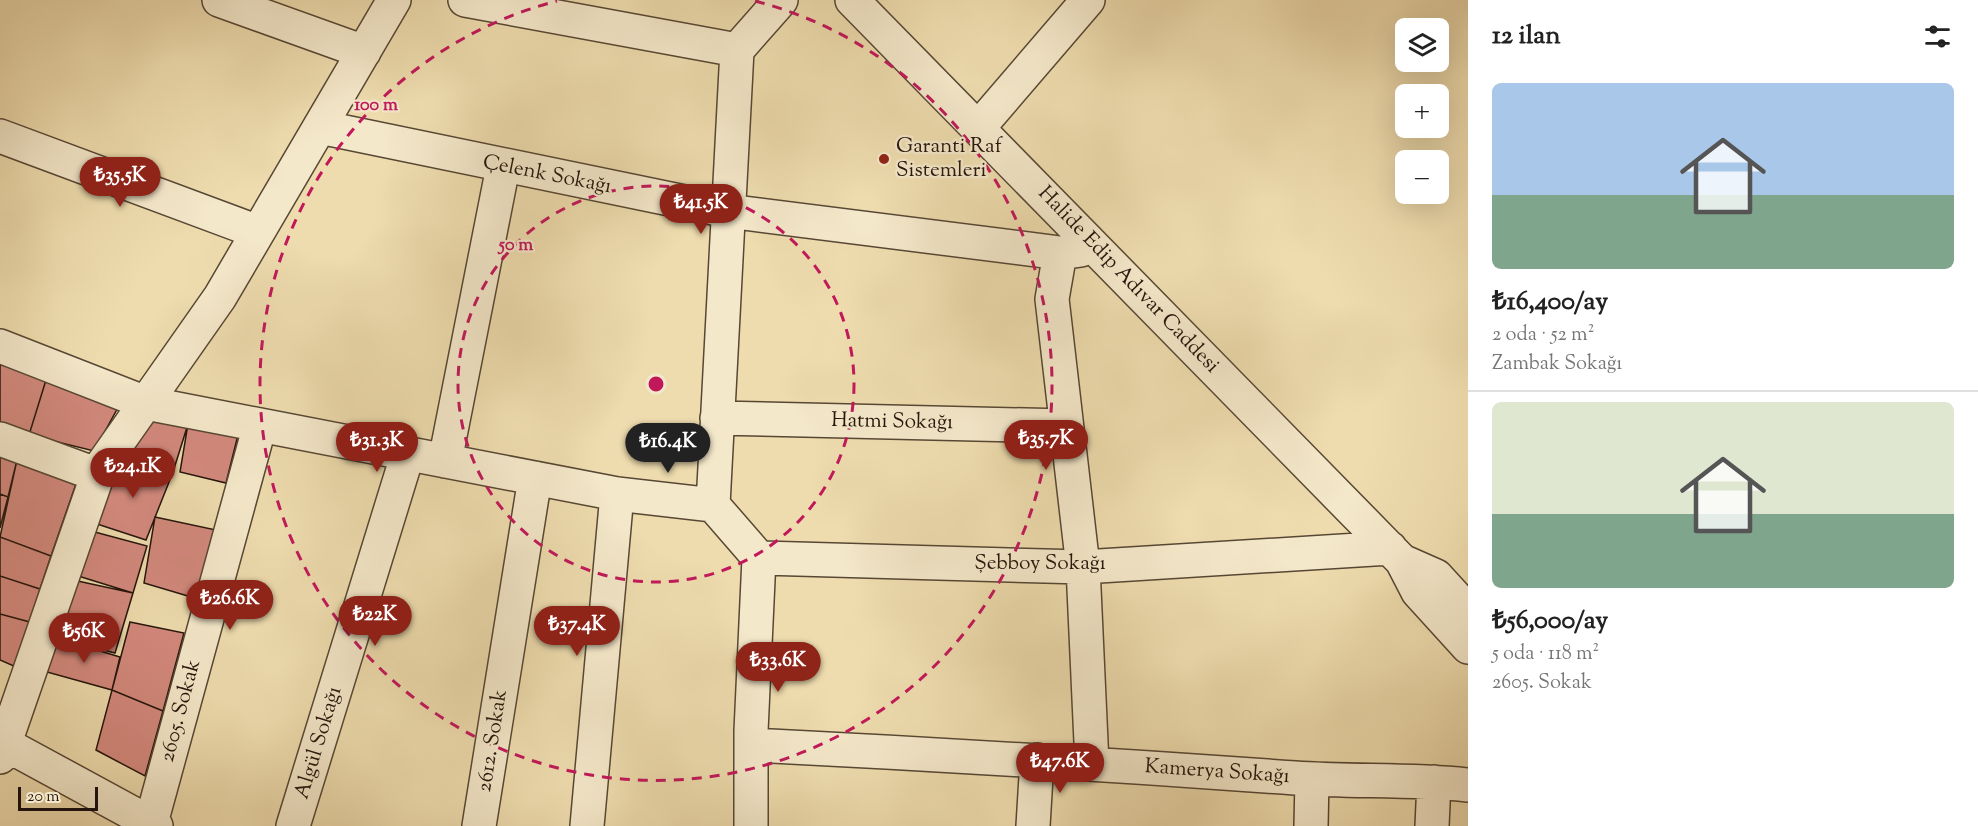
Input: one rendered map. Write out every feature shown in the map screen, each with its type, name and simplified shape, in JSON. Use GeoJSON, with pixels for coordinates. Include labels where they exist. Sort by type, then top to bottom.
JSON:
{"type":"FeatureCollection","features":[{"type":"Feature","properties":{"kind":"street"},"geometry":{"type":"LineString","coordinates":[[219,0],[364,52]]}},
{"type":"Feature","properties":{"kind":"street"},"geometry":{"type":"LineString","coordinates":[[153,824],[3,751],[98,475],[220,297],[394,0]]}},
{"type":"Feature","properties":{"kind":"street"},"geometry":{"type":"LineString","coordinates":[[465,0],[737,50]]}},
{"type":"Feature","properties":{"kind":"street"},"geometry":{"type":"LineString","coordinates":[[713,506],[737,50],[781,0]]}},
{"type":"Feature","properties":{"kind":"street","name":"Halide Edip Adıvar Caddesi"},"geometry":{"type":"LineString","coordinates":[[852,0],[1396,554],[1418,592],[1468,647]]}},
{"type":"Feature","properties":{"kind":"street"},"geometry":{"type":"LineString","coordinates":[[979,127],[1088,0]]}},
{"type":"Feature","properties":{"kind":"street","name":"Çelenk Sokağı"},"geometry":{"type":"LineString","coordinates":[[320,127],[503,167],[728,211],[1060,253],[1098,248]]}},
{"type":"Feature","properties":{"kind":"street"},"geometry":{"type":"LineString","coordinates":[[0,136],[258,232]]}},
{"type":"Feature","properties":{"kind":"street"},"geometry":{"type":"LineString","coordinates":[[445,460],[503,167]]}},
{"type":"Feature","properties":{"kind":"street"},"geometry":{"type":"LineString","coordinates":[[1060,253],[1052,299],[1083,567],[1092,764]]}},
{"type":"Feature","properties":{"kind":"street"},"geometry":{"type":"LineString","coordinates":[[0,346],[146,403],[617,494],[713,506],[759,558],[751,745],[751,826]]}},
{"type":"Feature","properties":{"kind":"street","name":"Hatmi Sokağı"},"geometry":{"type":"LineString","coordinates":[[717,418],[1066,426]]}},
{"type":"Feature","properties":{"kind":"street","name":"2605. Sokak"},"geometry":{"type":"LineString","coordinates":[[153,824],[260,425]]}},
{"type":"Feature","properties":{"kind":"street"},"geometry":{"type":"LineString","coordinates":[[0,439],[98,475]]}},
{"type":"Feature","properties":{"kind":"street","name":"Algül Sokağı"},"geometry":{"type":"LineString","coordinates":[[293,826],[408,453]]}},
{"type":"Feature","properties":{"kind":"street","name":"2612. Sokak"},"geometry":{"type":"LineString","coordinates":[[479,826],[535,478]]}},
{"type":"Feature","properties":{"kind":"street"},"geometry":{"type":"LineString","coordinates":[[586,826],[617,494]]}},
{"type":"Feature","properties":{"kind":"street","name":"Halide Edip Adıvar Caddesi"},"geometry":{"type":"LineString","coordinates":[[1396,554],[1436,576],[1468,611]]}},
{"type":"Feature","properties":{"kind":"street","name":"Şebboy Sokağı"},"geometry":{"type":"LineString","coordinates":[[759,558],[1083,567],[1396,554]]}},
{"type":"Feature","properties":{"kind":"street","name":"Kamerya Sokağı"},"geometry":{"type":"LineString","coordinates":[[751,745],[1037,760],[1312,779],[1468,785]]}},
{"type":"Feature","properties":{"kind":"street"},"geometry":{"type":"LineString","coordinates":[[1033,826],[1037,760]]}},
{"type":"Feature","properties":{"kind":"street"},"geometry":{"type":"LineString","coordinates":[[1311,826],[1312,779]]}},
{"type":"Feature","properties":{"kind":"street"},"geometry":{"type":"LineString","coordinates":[[1432,826],[1434,782]]}},
{"type":"Feature","properties":{"kind":"building"},"geometry":{"type":"Polygon","coordinates":[[[0,364],[46,380],[29,435],[0,424],[0,364]]]}},
{"type":"Feature","properties":{"kind":"building"},"geometry":{"type":"Polygon","coordinates":[[[46,380],[120,404],[94,451],[29,435],[46,380]]]}},
{"type":"Feature","properties":{"kind":"building"},"geometry":{"type":"Polygon","coordinates":[[[152,419],[188,424],[173,472],[125,459],[152,419]]]}},
{"type":"Feature","properties":{"kind":"building"},"geometry":{"type":"Polygon","coordinates":[[[188,424],[238,435],[226,483],[180,472],[188,424]]]}},
{"type":"Feature","properties":{"kind":"building"},"geometry":{"type":"Polygon","coordinates":[[[0,453],[17,460],[8,497],[0,494],[0,453]]]}},
{"type":"Feature","properties":{"kind":"building"},"geometry":{"type":"Polygon","coordinates":[[[125,459],[173,472],[146,540],[94,523],[102,491],[125,459]]]}},
{"type":"Feature","properties":{"kind":"building"},"geometry":{"type":"Polygon","coordinates":[[[17,460],[77,481],[51,556],[0,537],[17,460]]]}},
{"type":"Feature","properties":{"kind":"building"},"geometry":{"type":"Polygon","coordinates":[[[0,494],[8,497],[0,528],[0,494]]]}},
{"type":"Feature","properties":{"kind":"building"},"geometry":{"type":"Polygon","coordinates":[[[155,517],[216,530],[198,599],[144,583],[155,517]]]}},
{"type":"Feature","properties":{"kind":"building"},"geometry":{"type":"Polygon","coordinates":[[[91,531],[147,546],[133,593],[75,575],[91,531]]]}},
{"type":"Feature","properties":{"kind":"building"},"geometry":{"type":"Polygon","coordinates":[[[0,537],[51,556],[40,589],[0,576],[0,537]]]}},
{"type":"Feature","properties":{"kind":"building"},"geometry":{"type":"Polygon","coordinates":[[[0,576],[40,589],[30,622],[0,614],[0,576]]]}},
{"type":"Feature","properties":{"kind":"building"},"geometry":{"type":"Polygon","coordinates":[[[73,580],[133,593],[115,653],[57,638],[73,580]]]}},
{"type":"Feature","properties":{"kind":"building"},"geometry":{"type":"Polygon","coordinates":[[[0,614],[30,622],[16,667],[0,660],[0,614]]]}},
{"type":"Feature","properties":{"kind":"building"},"geometry":{"type":"Polygon","coordinates":[[[130,622],[184,633],[163,711],[112,690],[130,622]]]}},
{"type":"Feature","properties":{"kind":"building"},"geometry":{"type":"Polygon","coordinates":[[[57,638],[120,657],[112,690],[47,672],[57,638]]]}},
{"type":"Feature","properties":{"kind":"building"},"geometry":{"type":"Polygon","coordinates":[[[112,690],[163,711],[145,776],[96,750],[112,690]]]}},
{"type":"Feature","properties":{"kind":"place","name":"Garanti Raf Sistemleri"},"geometry":{"type":"Point","coordinates":[884,159]}}]}
